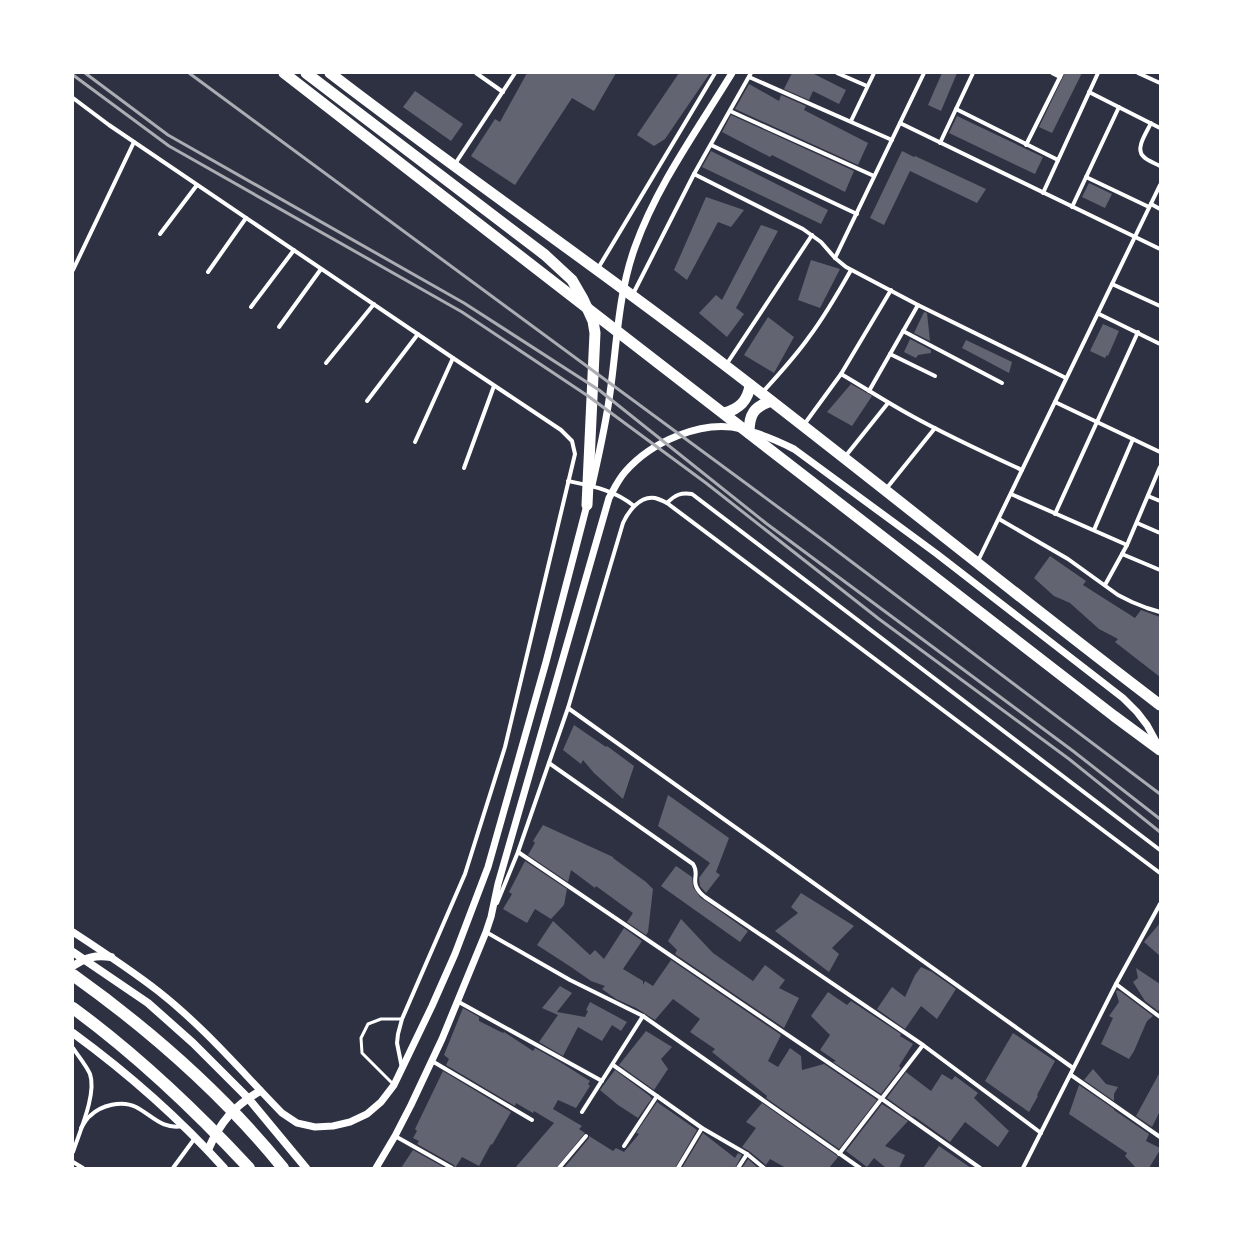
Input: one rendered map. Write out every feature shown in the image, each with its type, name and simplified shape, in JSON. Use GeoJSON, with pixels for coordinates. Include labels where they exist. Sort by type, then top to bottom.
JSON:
{"type":"FeatureCollection","features":[{"type":"Feature","properties":{"kind":"highway"},"geometry":{"type":"LineString","coordinates":[[284,73],[1114,716],[1160,749]]}},
{"type":"Feature","properties":{"kind":"highway"},"geometry":{"type":"LineString","coordinates":[[306,73],[545,255],[572,280],[593,320],[595,333],[587,505]]}},
{"type":"Feature","properties":{"kind":"highway"},"geometry":{"type":"LineString","coordinates":[[337,75],[454,166],[726,366],[1160,705]]}},
{"type":"Feature","properties":{"kind":"highway"},"geometry":{"type":"LineString","coordinates":[[724,413],[732,411],[740,406],[747,396],[750,385]]}},
{"type":"Feature","properties":{"kind":"highway"},"geometry":{"type":"LineString","coordinates":[[749,433],[749,422],[753,412],[761,405],[771,401]]}},
{"type":"Feature","properties":{"kind":"highway"},"geometry":{"type":"LineString","coordinates":[[73,975],[147,1031],[192,1071],[236,1114],[283,1168]]}},
{"type":"Feature","properties":{"kind":"highway"},"geometry":{"type":"LineString","coordinates":[[73,1008],[129,1052],[174,1092],[249,1168]]}},
{"type":"Feature","properties":{"kind":"main road"},"geometry":{"type":"LineString","coordinates":[[73,952],[148,1003],[193,1043],[248,1098],[306,1168]]}},
{"type":"Feature","properties":{"kind":"main road"},"geometry":{"type":"LineString","coordinates":[[73,966],[83,959],[92,956],[111,957]]}},
{"type":"Feature","properties":{"kind":"main road"},"geometry":{"type":"LineString","coordinates":[[73,1033],[147,1091],[184,1126],[224,1168]]}},
{"type":"Feature","properties":{"kind":"main road"},"geometry":{"type":"LineString","coordinates":[[208,1150],[214,1135],[223,1121],[248,1098],[260,1091]]}},
{"type":"Feature","properties":{"kind":"street"},"geometry":{"type":"LineString","coordinates":[[476,73],[503,92]]}},
{"type":"Feature","properties":{"kind":"street"},"geometry":{"type":"LineString","coordinates":[[454,166],[515,73]]}},
{"type":"Feature","properties":{"kind":"street"},"geometry":{"type":"LineString","coordinates":[[597,271],[715,73]]}},
{"type":"Feature","properties":{"kind":"street"},"geometry":{"type":"LineString","coordinates":[[73,932],[159,991],[205,1032],[282,1113],[297,1123],[315,1127],[333,1126],[350,1122],[367,1114],[381,1102],[394,1085],[432,1006],[455,954],[488,867],[546,662],[602,444],[611,392],[623,290],[635,248],[656,200],[676,164],[732,73]]}},
{"type":"Feature","properties":{"kind":"street"},"geometry":{"type":"LineString","coordinates":[[837,73],[867,86]]}},
{"type":"Feature","properties":{"kind":"street"},"geometry":{"type":"LineString","coordinates":[[851,121],[874,73]]}},
{"type":"Feature","properties":{"kind":"street"},"geometry":{"type":"LineString","coordinates":[[835,258],[924,73]]}},
{"type":"Feature","properties":{"kind":"street"},"geometry":{"type":"LineString","coordinates":[[940,143],[974,73]]}},
{"type":"Feature","properties":{"kind":"street"},"geometry":{"type":"LineString","coordinates":[[1026,144],[1061,75],[1052,73]]}},
{"type":"Feature","properties":{"kind":"street"},"geometry":{"type":"LineString","coordinates":[[1043,193],[1098,73]]}},
{"type":"Feature","properties":{"kind":"street"},"geometry":{"type":"LineString","coordinates":[[1138,73],[1160,83]]}},
{"type":"Feature","properties":{"kind":"street"},"geometry":{"type":"LineString","coordinates":[[632,296],[694,174],[750,75],[892,140]]}},
{"type":"Feature","properties":{"kind":"street"},"geometry":{"type":"LineString","coordinates":[[1089,92],[1160,128]]}},
{"type":"Feature","properties":{"kind":"street"},"geometry":{"type":"LineString","coordinates":[[73,98],[109,125],[197,185],[561,430],[572,441],[575,454],[503,754],[465,874],[402,1019],[397,1043],[402,1068]]}},
{"type":"Feature","properties":{"kind":"street"},"geometry":{"type":"LineString","coordinates":[[1072,207],[1119,107]]}},
{"type":"Feature","properties":{"kind":"street"},"geometry":{"type":"LineString","coordinates":[[956,109],[1058,160]]}},
{"type":"Feature","properties":{"kind":"street"},"geometry":{"type":"LineString","coordinates":[[730,110],[874,176]]}},
{"type":"Feature","properties":{"kind":"street"},"geometry":{"type":"LineString","coordinates":[[900,123],[1160,249]]}},
{"type":"Feature","properties":{"kind":"street"},"geometry":{"type":"LineString","coordinates":[[1151,123],[1140,146],[1140,152],[1144,158],[1160,166]]}},
{"type":"Feature","properties":{"kind":"street"},"geometry":{"type":"LineString","coordinates":[[73,270],[134,142]]}},
{"type":"Feature","properties":{"kind":"street"},"geometry":{"type":"LineString","coordinates":[[711,145],[856,214]]}},
{"type":"Feature","properties":{"kind":"street"},"geometry":{"type":"LineString","coordinates":[[694,174],[812,234],[835,258],[851,270],[918,305],[1066,378]]}},
{"type":"Feature","properties":{"kind":"street"},"geometry":{"type":"LineString","coordinates":[[1086,177],[1150,206],[1160,208]]}},
{"type":"Feature","properties":{"kind":"street"},"geometry":{"type":"LineString","coordinates":[[160,234],[197,185]]}},
{"type":"Feature","properties":{"kind":"street"},"geometry":{"type":"LineString","coordinates":[[977,563],[1066,378],[1099,314],[1160,185]]}},
{"type":"Feature","properties":{"kind":"street"},"geometry":{"type":"LineString","coordinates":[[208,272],[246,218]]}},
{"type":"Feature","properties":{"kind":"street"},"geometry":{"type":"LineString","coordinates":[[726,366],[812,234]]}},
{"type":"Feature","properties":{"kind":"street"},"geometry":{"type":"LineString","coordinates":[[252,307],[294,250]]}},
{"type":"Feature","properties":{"kind":"street"},"geometry":{"type":"LineString","coordinates":[[279,327],[321,269]]}},
{"type":"Feature","properties":{"kind":"street"},"geometry":{"type":"LineString","coordinates":[[761,394],[784,369],[809,337],[851,270]]}},
{"type":"Feature","properties":{"kind":"street"},"geometry":{"type":"LineString","coordinates":[[1112,284],[1160,306]]}},
{"type":"Feature","properties":{"kind":"street"},"geometry":{"type":"LineString","coordinates":[[803,426],[841,374],[890,290]]}},
{"type":"Feature","properties":{"kind":"street"},"geometry":{"type":"LineString","coordinates":[[326,363],[374,304]]}},
{"type":"Feature","properties":{"kind":"street"},"geometry":{"type":"LineString","coordinates":[[869,391],[918,305]]}},
{"type":"Feature","properties":{"kind":"street"},"geometry":{"type":"LineString","coordinates":[[1099,314],[1160,344]]}},
{"type":"Feature","properties":{"kind":"street"},"geometry":{"type":"LineString","coordinates":[[903,331],[1002,383]]}},
{"type":"Feature","properties":{"kind":"street"},"geometry":{"type":"LineString","coordinates":[[1056,514],[1138,332]]}},
{"type":"Feature","properties":{"kind":"street"},"geometry":{"type":"LineString","coordinates":[[367,400],[418,334]]}},
{"type":"Feature","properties":{"kind":"street"},"geometry":{"type":"LineString","coordinates":[[890,354],[935,376]]}},
{"type":"Feature","properties":{"kind":"street"},"geometry":{"type":"LineString","coordinates":[[415,442],[453,358]]}},
{"type":"Feature","properties":{"kind":"street"},"geometry":{"type":"LineString","coordinates":[[841,374],[888,403],[935,428],[1022,470]]}},
{"type":"Feature","properties":{"kind":"street"},"geometry":{"type":"LineString","coordinates":[[464,468],[494,386]]}},
{"type":"Feature","properties":{"kind":"street"},"geometry":{"type":"LineString","coordinates":[[1055,402],[1160,452]]}},
{"type":"Feature","properties":{"kind":"street"},"geometry":{"type":"LineString","coordinates":[[844,458],[888,403]]}},
{"type":"Feature","properties":{"kind":"street"},"geometry":{"type":"LineString","coordinates":[[376,1168],[395,1136],[432,1061],[486,932],[498,884],[609,498],[616,484],[625,472],[642,455],[671,438],[698,429],[716,427],[737,428],[765,436],[794,449],[937,554],[1123,698],[1147,725],[1160,749]]}},
{"type":"Feature","properties":{"kind":"street"},"geometry":{"type":"LineString","coordinates":[[885,490],[935,428]]}},
{"type":"Feature","properties":{"kind":"street"},"geometry":{"type":"LineString","coordinates":[[1094,530],[1133,439]]}},
{"type":"Feature","properties":{"kind":"street"},"geometry":{"type":"LineString","coordinates":[[1105,586],[1127,545],[1160,468]]}},
{"type":"Feature","properties":{"kind":"street"},"geometry":{"type":"LineString","coordinates":[[568,481],[614,492],[628,500],[634,506]]}},
{"type":"Feature","properties":{"kind":"street"},"geometry":{"type":"LineString","coordinates":[[667,503],[678,494],[692,494],[1160,850]]}},
{"type":"Feature","properties":{"kind":"street"},"geometry":{"type":"LineString","coordinates":[[1011,494],[1127,545]]}},
{"type":"Feature","properties":{"kind":"street"},"geometry":{"type":"LineString","coordinates":[[1148,496],[1160,501]]}},
{"type":"Feature","properties":{"kind":"street"},"geometry":{"type":"LineString","coordinates":[[491,916],[518,852],[568,708],[623,523],[627,514],[634,506],[643,500],[653,498],[667,503],[1160,873]]}},
{"type":"Feature","properties":{"kind":"street"},"geometry":{"type":"LineString","coordinates":[[999,519],[1061,555],[1118,595],[1132,602],[1160,612]]}},
{"type":"Feature","properties":{"kind":"street"},"geometry":{"type":"LineString","coordinates":[[1137,523],[1160,533]]}},
{"type":"Feature","properties":{"kind":"street"},"geometry":{"type":"LineString","coordinates":[[1122,554],[1160,570]]}},
{"type":"Feature","properties":{"kind":"street"},"geometry":{"type":"LineString","coordinates":[[568,708],[1074,1068]]}},
{"type":"Feature","properties":{"kind":"street"},"geometry":{"type":"LineString","coordinates":[[549,763],[693,864],[696,868],[697,874],[696,885],[698,891],[704,897],[923,1046],[1041,1134]]}},
{"type":"Feature","properties":{"kind":"street"},"geometry":{"type":"LineString","coordinates":[[518,852],[882,1099],[980,1168]]}},
{"type":"Feature","properties":{"kind":"street"},"geometry":{"type":"LineString","coordinates":[[1023,1168],[1116,984],[1160,904]]}},
{"type":"Feature","properties":{"kind":"street"},"geometry":{"type":"LineString","coordinates":[[486,932],[570,980],[643,1016],[860,1168]]}},
{"type":"Feature","properties":{"kind":"street"},"geometry":{"type":"LineString","coordinates":[[1116,984],[1160,1017]]}},
{"type":"Feature","properties":{"kind":"street"},"geometry":{"type":"LineString","coordinates":[[457,1001],[602,1081]]}},
{"type":"Feature","properties":{"kind":"street"},"geometry":{"type":"LineString","coordinates":[[582,1112],[643,1016]]}},
{"type":"Feature","properties":{"kind":"street"},"geometry":{"type":"LineString","coordinates":[[839,1154],[923,1046]]}},
{"type":"Feature","properties":{"kind":"street"},"geometry":{"type":"LineString","coordinates":[[73,1048],[83,1062],[90,1076],[91,1089],[88,1109],[73,1152]]}},
{"type":"Feature","properties":{"kind":"street"},"geometry":{"type":"LineString","coordinates":[[432,1061],[532,1120]]}},
{"type":"Feature","properties":{"kind":"street"},"geometry":{"type":"LineString","coordinates":[[613,1065],[702,1128],[747,1154],[764,1168]]}},
{"type":"Feature","properties":{"kind":"street"},"geometry":{"type":"LineString","coordinates":[[1071,1075],[1160,1137]]}},
{"type":"Feature","properties":{"kind":"street"},"geometry":{"type":"LineString","coordinates":[[624,1146],[657,1096]]}},
{"type":"Feature","properties":{"kind":"street"},"geometry":{"type":"LineString","coordinates":[[81,1128],[90,1115],[104,1107],[119,1104],[135,1106],[167,1126],[184,1126]]}},
{"type":"Feature","properties":{"kind":"street"},"geometry":{"type":"LineString","coordinates":[[678,1168],[702,1128]]}},
{"type":"Feature","properties":{"kind":"street"},"geometry":{"type":"LineString","coordinates":[[395,1136],[452,1168]]}},
{"type":"Feature","properties":{"kind":"street"},"geometry":{"type":"LineString","coordinates":[[559,1168],[586,1136]]}},
{"type":"Feature","properties":{"kind":"street"},"geometry":{"type":"LineString","coordinates":[[173,1168],[195,1137]]}},
{"type":"Feature","properties":{"kind":"street"},"geometry":{"type":"LineString","coordinates":[[738,1168],[747,1154]]}},
{"type":"Feature","properties":{"kind":"street"},"geometry":{"type":"LineString","coordinates":[[73,1162],[84,1168]]}},
{"type":"Feature","properties":{"kind":"lane"},"geometry":{"type":"LineString","coordinates":[[394,1085],[362,1053],[361,1038],[368,1024],[381,1019],[402,1019]]}},
{"type":"Feature","properties":{"kind":"building"},"geometry":{"type":"Polygon","coordinates":[[[527,73],[616,73],[594,111],[572,98],[515,185],[471,156],[495,119],[500,122],[527,73]]]}},
{"type":"Feature","properties":{"kind":"building"},"geometry":{"type":"Polygon","coordinates":[[[679,73],[710,73],[665,139],[654,146],[637,135],[679,73]]]}},
{"type":"Feature","properties":{"kind":"building"},"geometry":{"type":"Polygon","coordinates":[[[792,73],[812,73],[846,90],[839,104],[813,91],[809,100],[784,89],[792,73]]]}},
{"type":"Feature","properties":{"kind":"building"},"geometry":{"type":"Polygon","coordinates":[[[942,73],[957,73],[941,111],[928,105],[942,73]]]}},
{"type":"Feature","properties":{"kind":"building"},"geometry":{"type":"Polygon","coordinates":[[[1065,73],[1082,73],[1052,133],[1039,127],[1065,73]]]}},
{"type":"Feature","properties":{"kind":"building"},"geometry":{"type":"Polygon","coordinates":[[[749,84],[779,101],[781,95],[806,106],[804,110],[868,143],[858,165],[735,109],[749,84]]]}},
{"type":"Feature","properties":{"kind":"building"},"geometry":{"type":"Polygon","coordinates":[[[415,91],[463,124],[451,141],[403,107],[415,91]]]}},
{"type":"Feature","properties":{"kind":"building"},"geometry":{"type":"Polygon","coordinates":[[[731,115],[854,171],[845,192],[772,155],[770,157],[722,132],[731,115]]]}},
{"type":"Feature","properties":{"kind":"building"},"geometry":{"type":"Polygon","coordinates":[[[957,116],[1043,157],[1035,174],[949,133],[957,116]]]}},
{"type":"Feature","properties":{"kind":"building"},"geometry":{"type":"Polygon","coordinates":[[[711,151],[828,210],[821,224],[702,167],[711,151]]]}},
{"type":"Feature","properties":{"kind":"building"},"geometry":{"type":"Polygon","coordinates":[[[902,151],[986,189],[977,203],[910,171],[884,225],[870,218],[902,151]]]}},
{"type":"Feature","properties":{"kind":"building"},"geometry":{"type":"Polygon","coordinates":[[[1089,183],[1112,194],[1105,208],[1082,197],[1089,183]]]}},
{"type":"Feature","properties":{"kind":"building"},"geometry":{"type":"Polygon","coordinates":[[[706,197],[744,210],[731,227],[718,222],[687,280],[674,270],[706,197]]]}},
{"type":"Feature","properties":{"kind":"building"},"geometry":{"type":"Polygon","coordinates":[[[761,225],[778,231],[736,308],[744,314],[727,337],[699,313],[716,295],[722,300],[761,225]]]}},
{"type":"Feature","properties":{"kind":"building"},"geometry":{"type":"Polygon","coordinates":[[[811,260],[840,269],[820,308],[798,300],[811,260]]]}},
{"type":"Feature","properties":{"kind":"building"},"geometry":{"type":"Polygon","coordinates":[[[924,312],[927,313],[930,341],[914,333],[924,312]]]}},
{"type":"Feature","properties":{"kind":"building"},"geometry":{"type":"Polygon","coordinates":[[[768,317],[794,337],[774,373],[744,355],[768,317]]]}},
{"type":"Feature","properties":{"kind":"building"},"geometry":{"type":"Polygon","coordinates":[[[1103,324],[1119,331],[1108,356],[1107,355],[1105,358],[1090,351],[1103,324]]]}},
{"type":"Feature","properties":{"kind":"building"},"geometry":{"type":"Polygon","coordinates":[[[910,339],[931,350],[931,353],[918,355],[916,358],[904,352],[910,339]]]}},
{"type":"Feature","properties":{"kind":"building"},"geometry":{"type":"Polygon","coordinates":[[[966,340],[1012,362],[1009,373],[962,348],[966,340]]]}},
{"type":"Feature","properties":{"kind":"building"},"geometry":{"type":"Polygon","coordinates":[[[851,384],[872,396],[852,426],[827,412],[851,384]]]}},
{"type":"Feature","properties":{"kind":"building"},"geometry":{"type":"Polygon","coordinates":[[[1050,556],[1086,581],[1083,585],[1135,618],[1141,610],[1160,617],[1160,677],[1115,642],[1118,639],[1099,629],[1070,603],[1054,596],[1034,578],[1050,556]]]}},
{"type":"Feature","properties":{"kind":"building"},"geometry":{"type":"Polygon","coordinates":[[[574,725],[606,747],[607,746],[634,766],[623,799],[594,773],[583,760],[581,764],[563,750],[574,725]]]}},
{"type":"Feature","properties":{"kind":"building"},"geometry":{"type":"Polygon","coordinates":[[[668,795],[729,838],[716,872],[720,875],[706,893],[700,886],[699,878],[710,863],[658,826],[668,795]]]}},
{"type":"Feature","properties":{"kind":"building"},"geometry":{"type":"Polygon","coordinates":[[[543,825],[613,857],[653,889],[648,932],[646,935],[627,922],[633,913],[596,886],[595,888],[571,870],[568,882],[528,855],[535,843],[533,841],[543,825]]]}},
{"type":"Feature","properties":{"kind":"building"},"geometry":{"type":"Polygon","coordinates":[[[525,861],[567,889],[564,905],[551,919],[535,909],[527,923],[503,909],[512,894],[509,892],[525,861]]]}},
{"type":"Feature","properties":{"kind":"building"},"geometry":{"type":"Polygon","coordinates":[[[676,866],[692,877],[693,887],[700,897],[748,931],[740,942],[661,886],[676,866]]]}},
{"type":"Feature","properties":{"kind":"building"},"geometry":{"type":"Polygon","coordinates":[[[801,893],[854,926],[832,948],[839,954],[829,972],[775,931],[798,913],[791,907],[801,893]]]}},
{"type":"Feature","properties":{"kind":"building"},"geometry":{"type":"Polygon","coordinates":[[[681,919],[713,953],[753,981],[765,965],[785,980],[779,988],[799,998],[784,1028],[675,954],[677,950],[668,941],[681,919]]]}},
{"type":"Feature","properties":{"kind":"building"},"geometry":{"type":"Polygon","coordinates":[[[553,921],[590,955],[595,950],[604,959],[624,928],[642,941],[623,969],[643,981],[643,985],[645,981],[653,986],[671,960],[781,1035],[768,1061],[778,1067],[790,1048],[801,1056],[802,1070],[824,1064],[877,1100],[839,1149],[766,1098],[767,1096],[712,1052],[715,1049],[690,1032],[700,1019],[673,999],[655,1020],[636,1008],[616,999],[602,989],[605,986],[591,981],[537,945],[553,921]]]}},
{"type":"Feature","properties":{"kind":"building"},"geometry":{"type":"Polygon","coordinates":[[[1160,923],[1160,956],[1144,942],[1160,923]]]}},
{"type":"Feature","properties":{"kind":"building"},"geometry":{"type":"Polygon","coordinates":[[[921,967],[932,972],[956,989],[937,1019],[921,1006],[905,1029],[877,1009],[892,987],[905,997],[915,975],[921,967]]]}},
{"type":"Feature","properties":{"kind":"building"},"geometry":{"type":"Polygon","coordinates":[[[1136,968],[1160,984],[1160,1009],[1158,1011],[1145,1001],[1133,982],[1138,978],[1136,968]]]}},
{"type":"Feature","properties":{"kind":"building"},"geometry":{"type":"Polygon","coordinates":[[[560,986],[572,993],[557,1012],[585,1017],[588,1011],[586,1010],[590,1002],[627,1022],[621,1031],[612,1025],[602,1041],[578,1027],[563,1056],[539,1042],[558,1015],[542,1008],[560,986]]]}},
{"type":"Feature","properties":{"kind":"building"},"geometry":{"type":"Polygon","coordinates":[[[1117,990],[1153,1016],[1147,1021],[1129,1059],[1101,1044],[1113,1018],[1109,1016],[1119,1002],[1116,992],[1117,990]]]}},
{"type":"Feature","properties":{"kind":"building"},"geometry":{"type":"Polygon","coordinates":[[[828,992],[847,1005],[851,1001],[901,1034],[900,1036],[913,1044],[899,1066],[901,1068],[881,1094],[833,1062],[836,1061],[820,1050],[830,1035],[811,1016],[828,992]]]}},
{"type":"Feature","properties":{"kind":"building"},"geometry":{"type":"Polygon","coordinates":[[[463,1008],[479,1017],[479,1021],[503,1033],[504,1032],[533,1051],[535,1048],[590,1081],[588,1084],[590,1086],[576,1108],[558,1100],[553,1109],[582,1126],[579,1129],[585,1133],[556,1168],[515,1168],[554,1123],[534,1111],[533,1113],[516,1103],[515,1106],[446,1065],[449,1059],[444,1055],[463,1008]]]}},
{"type":"Feature","properties":{"kind":"building"},"geometry":{"type":"Polygon","coordinates":[[[646,1031],[672,1047],[661,1059],[668,1069],[654,1090],[619,1065],[646,1031]]]}},
{"type":"Feature","properties":{"kind":"building"},"geometry":{"type":"Polygon","coordinates":[[[1013,1033],[1055,1061],[1029,1112],[985,1081],[1013,1033]]]}},
{"type":"Feature","properties":{"kind":"building"},"geometry":{"type":"Polygon","coordinates":[[[1093,1069],[1106,1084],[1118,1087],[1114,1094],[1114,1101],[1084,1080],[1093,1069]]]}},
{"type":"Feature","properties":{"kind":"building"},"geometry":{"type":"Polygon","coordinates":[[[615,1070],[652,1098],[638,1118],[618,1105],[600,1090],[615,1070]]]}},
{"type":"Feature","properties":{"kind":"building"},"geometry":{"type":"Polygon","coordinates":[[[443,1071],[511,1112],[479,1166],[462,1157],[455,1168],[454,1165],[417,1144],[419,1141],[413,1138],[417,1131],[415,1129],[443,1071]]]}},
{"type":"Feature","properties":{"kind":"building"},"geometry":{"type":"Polygon","coordinates":[[[906,1072],[931,1091],[942,1074],[952,1080],[955,1076],[978,1093],[974,1098],[1009,1131],[998,1147],[965,1122],[950,1142],[887,1098],[906,1072]]]}},
{"type":"Feature","properties":{"kind":"building"},"geometry":{"type":"Polygon","coordinates":[[[1160,1072],[1160,1111],[1152,1127],[1136,1116],[1160,1072]]]}},
{"type":"Feature","properties":{"kind":"building"},"geometry":{"type":"Polygon","coordinates":[[[1079,1085],[1149,1134],[1146,1141],[1160,1148],[1160,1150],[1149,1168],[1136,1168],[1125,1156],[1127,1153],[1069,1114],[1079,1085]]]}},
{"type":"Feature","properties":{"kind":"building"},"geometry":{"type":"Polygon","coordinates":[[[657,1102],[697,1130],[675,1168],[564,1168],[589,1138],[589,1136],[613,1151],[616,1148],[624,1152],[639,1134],[636,1133],[657,1102]]]}},
{"type":"Feature","properties":{"kind":"building"},"geometry":{"type":"Polygon","coordinates":[[[762,1103],[836,1155],[838,1157],[829,1168],[786,1168],[770,1159],[766,1165],[742,1147],[756,1128],[746,1122],[762,1103]]]}},
{"type":"Feature","properties":{"kind":"building"},"geometry":{"type":"Polygon","coordinates":[[[882,1104],[908,1121],[885,1146],[905,1155],[899,1168],[886,1168],[874,1158],[867,1167],[846,1151],[882,1104]]]}},
{"type":"Feature","properties":{"kind":"building"},"geometry":{"type":"Polygon","coordinates":[[[703,1133],[735,1158],[738,1153],[742,1155],[735,1168],[682,1168],[703,1133]]]}},
{"type":"Feature","properties":{"kind":"building"},"geometry":{"type":"Polygon","coordinates":[[[939,1146],[971,1168],[923,1168],[939,1146]]]}},
{"type":"Feature","properties":{"kind":"building"},"geometry":{"type":"Polygon","coordinates":[[[413,1150],[445,1168],[401,1168],[413,1150]]]}},
{"type":"Feature","properties":{"kind":"building"},"geometry":{"type":"Polygon","coordinates":[[[748,1159],[758,1168],[742,1168],[748,1159]]]}},
{"type":"Feature","properties":{"kind":"railway"},"geometry":{"type":"LineString","coordinates":[[85,73],[168,135],[464,303],[599,390],[767,524],[1073,751],[1160,819]]}},
{"type":"Feature","properties":{"kind":"railway"},"geometry":{"type":"LineString","coordinates":[[189,73],[820,538],[1160,794]]}},
{"type":"Feature","properties":{"kind":"railway"},"geometry":{"type":"LineString","coordinates":[[73,75],[169,146],[462,312],[588,396],[706,483],[879,619],[1069,759],[1160,832]]}}]}
